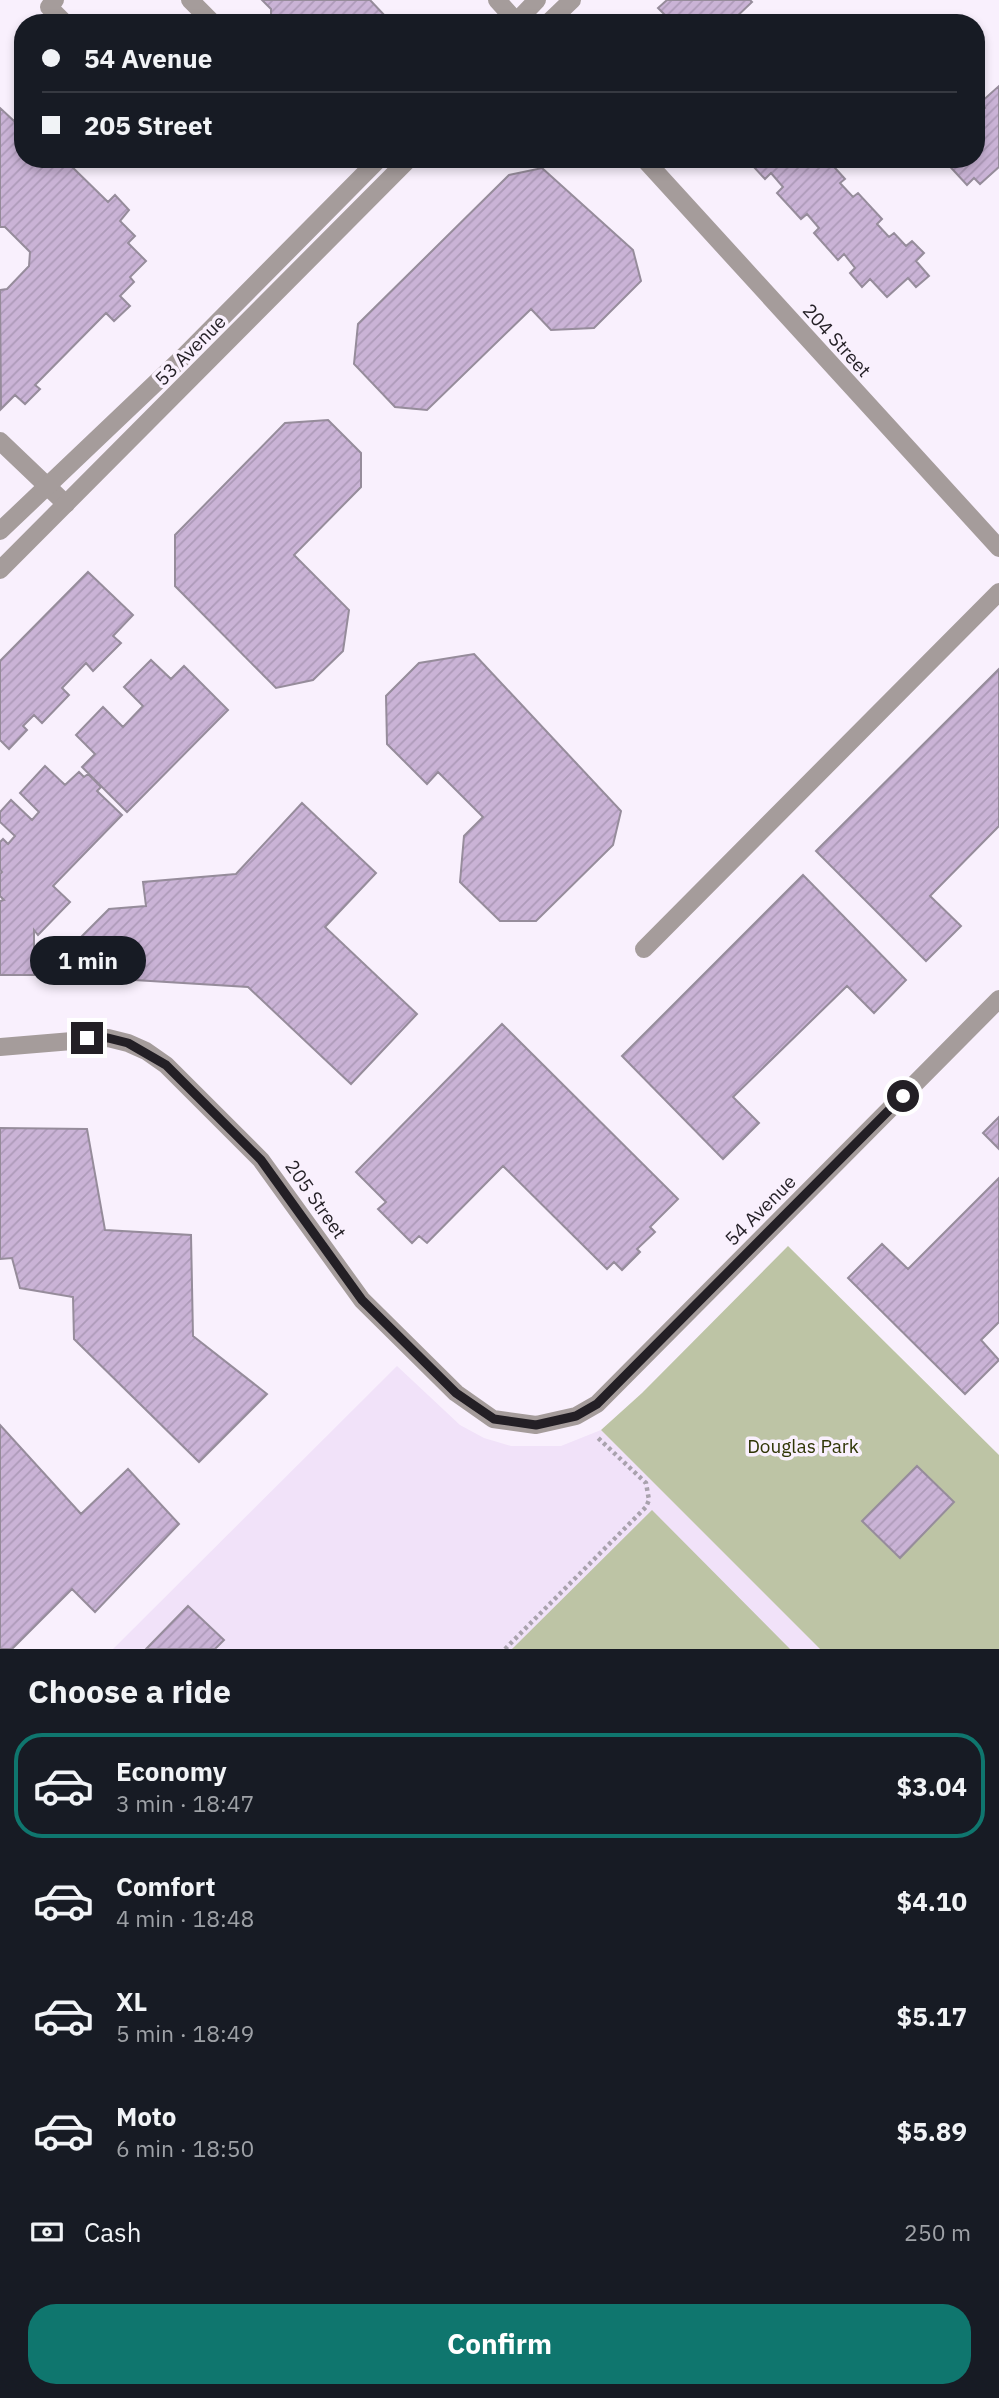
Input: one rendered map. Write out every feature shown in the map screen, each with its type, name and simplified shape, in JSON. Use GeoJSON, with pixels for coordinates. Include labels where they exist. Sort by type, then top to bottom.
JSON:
{"type":"FeatureCollection","features":[{"type":"Feature","properties":{"kind":"street"},"geometry":{"type":"LineString","coordinates":[[55,0],[49,7],[56,14]]}},
{"type":"Feature","properties":{"kind":"street"},"geometry":{"type":"LineString","coordinates":[[190,0],[204,14]]}},
{"type":"Feature","properties":{"kind":"street"},"geometry":{"type":"LineString","coordinates":[[497,0],[509,14]]}},
{"type":"Feature","properties":{"kind":"street"},"geometry":{"type":"LineString","coordinates":[[524,14],[537,0]]}},
{"type":"Feature","properties":{"kind":"street"},"geometry":{"type":"LineString","coordinates":[[557,14],[572,0]]}},
{"type":"Feature","properties":{"kind":"street","name":"53 Avenue"},"geometry":{"type":"LineString","coordinates":[[0,531],[184,356],[370,168]]}},
{"type":"Feature","properties":{"kind":"street","name":"53 Avenue"},"geometry":{"type":"LineString","coordinates":[[0,570],[400,168]]}},
{"type":"Feature","properties":{"kind":"street","name":"204 Street"},"geometry":{"type":"LineString","coordinates":[[653,168],[999,548]]}},
{"type":"Feature","properties":{"kind":"street"},"geometry":{"type":"LineString","coordinates":[[0,441],[66,504]]}},
{"type":"Feature","properties":{"kind":"street"},"geometry":{"type":"LineString","coordinates":[[644,949],[999,592]]}},
{"type":"Feature","properties":{"kind":"street","name":"54 Avenue"},"geometry":{"type":"LineString","coordinates":[[536,1425],[576,1416],[597,1404],[999,999]]}},
{"type":"Feature","properties":{"kind":"street","name":"205 Street"},"geometry":{"type":"LineString","coordinates":[[0,1047],[108,1038],[128,1043],[166,1065],[261,1160],[362,1300],[456,1393],[494,1419],[536,1425]]}},
{"type":"Feature","properties":{"kind":"path"},"geometry":{"type":"LineString","coordinates":[[505,1649],[636,1517],[649,1500],[646,1483],[596,1436]]}},
{"type":"Feature","properties":{"kind":"shaded area"},"geometry":{"type":"Polygon","coordinates":[[[397,1366],[460,1425],[484,1438],[511,1446],[561,1446],[601,1430],[820,1649],[113,1649],[397,1366]]]}},
{"type":"Feature","properties":{"kind":"green space","name":"Douglas Park"},"geometry":{"type":"Polygon","coordinates":[[[788,1246],[999,1455],[999,1649],[820,1649],[601,1430],[642,1393],[788,1246]]]}},
{"type":"Feature","properties":{"kind":"green space"},"geometry":{"type":"Polygon","coordinates":[[[652,1510],[790,1649],[512,1649],[652,1510]]]}},
{"type":"Feature","properties":{"kind":"building"},"geometry":{"type":"Polygon","coordinates":[[[262,0],[370,0],[383,14],[271,14],[271,9],[262,0]]]}},
{"type":"Feature","properties":{"kind":"building"},"geometry":{"type":"Polygon","coordinates":[[[667,0],[752,2],[739,14],[664,14],[658,8],[667,0]]]}},
{"type":"Feature","properties":{"kind":"building"},"geometry":{"type":"Polygon","coordinates":[[[999,86],[999,167],[980,184],[974,178],[967,185],[951,168],[985,168],[985,99],[999,86]]]}},
{"type":"Feature","properties":{"kind":"building"},"geometry":{"type":"Polygon","coordinates":[[[0,108],[14,121],[14,168],[73,168],[108,202],[115,195],[129,210],[120,221],[135,236],[128,243],[146,261],[130,277],[134,282],[120,296],[130,306],[114,321],[106,313],[35,385],[40,389],[25,404],[15,395],[1,409],[0,290],[7,289],[29,266],[30,252],[5,227],[0,227],[0,108]]]}},
{"type":"Feature","properties":{"kind":"building"},"geometry":{"type":"Polygon","coordinates":[[[542,168],[633,250],[641,281],[594,328],[551,330],[531,309],[427,410],[395,407],[354,364],[358,324],[509,175],[542,168]]]}},
{"type":"Feature","properties":{"kind":"building"},"geometry":{"type":"Polygon","coordinates":[[[755,168],[835,168],[845,179],[840,183],[853,197],[858,193],[882,219],[877,224],[889,237],[894,233],[906,246],[912,241],[924,253],[916,261],[929,276],[916,287],[908,278],[887,297],[870,279],[862,287],[850,273],[855,268],[844,254],[838,260],[814,233],[819,228],[807,214],[801,219],[777,193],[783,187],[771,173],[765,179],[755,168]]]}},
{"type":"Feature","properties":{"kind":"building"},"geometry":{"type":"Polygon","coordinates":[[[328,420],[361,453],[361,487],[294,555],[349,610],[343,651],[313,680],[276,688],[175,586],[175,535],[285,423],[328,420]]]}},
{"type":"Feature","properties":{"kind":"building"},"geometry":{"type":"Polygon","coordinates":[[[88,572],[133,615],[113,636],[121,643],[93,671],[86,663],[62,688],[69,695],[42,723],[34,715],[23,726],[27,730],[9,749],[0,740],[0,661],[88,572]]]}},
{"type":"Feature","properties":{"kind":"building"},"geometry":{"type":"Polygon","coordinates":[[[474,654],[621,811],[613,845],[536,921],[500,921],[460,882],[464,836],[483,817],[438,772],[427,784],[387,744],[386,696],[419,663],[474,654]]]}},
{"type":"Feature","properties":{"kind":"building"},"geometry":{"type":"Polygon","coordinates":[[[151,660],[171,679],[184,666],[228,710],[127,812],[82,767],[95,754],[76,735],[103,707],[123,727],[143,706],[124,687],[151,660]]]}},
{"type":"Feature","properties":{"kind":"building"},"geometry":{"type":"Polygon","coordinates":[[[999,669],[999,826],[930,896],[961,926],[926,961],[816,851],[999,669]]]}},
{"type":"Feature","properties":{"kind":"building"},"geometry":{"type":"Polygon","coordinates":[[[45,766],[65,785],[79,772],[84,777],[88,774],[101,787],[97,791],[122,815],[53,886],[70,902],[38,935],[34,930],[34,975],[0,975],[0,901],[4,900],[0,896],[0,842],[3,839],[8,844],[15,836],[0,822],[0,812],[11,800],[32,820],[39,812],[20,793],[45,766]]]}},
{"type":"Feature","properties":{"kind":"building"},"geometry":{"type":"Polygon","coordinates":[[[302,803],[376,873],[325,927],[417,1014],[351,1084],[248,987],[86,977],[78,940],[109,909],[146,906],[143,882],[236,874],[302,803]]]}},
{"type":"Feature","properties":{"kind":"building"},"geometry":{"type":"Polygon","coordinates":[[[803,875],[906,980],[874,1013],[847,986],[733,1097],[759,1123],[723,1159],[622,1056],[803,875]]]}},
{"type":"Feature","properties":{"kind":"building"},"geometry":{"type":"Polygon","coordinates":[[[502,1024],[678,1199],[650,1227],[655,1232],[637,1249],[640,1252],[622,1270],[614,1262],[607,1269],[503,1166],[427,1243],[419,1236],[412,1243],[378,1209],[386,1202],[356,1172],[502,1024]]]}},
{"type":"Feature","properties":{"kind":"building"},"geometry":{"type":"Polygon","coordinates":[[[999,1117],[999,1149],[983,1133],[999,1117]]]}},
{"type":"Feature","properties":{"kind":"building"},"geometry":{"type":"Polygon","coordinates":[[[0,1128],[87,1129],[105,1230],[191,1235],[193,1336],[267,1394],[199,1462],[74,1339],[73,1297],[20,1288],[12,1258],[0,1259],[0,1128]]]}},
{"type":"Feature","properties":{"kind":"building"},"geometry":{"type":"Polygon","coordinates":[[[999,1178],[999,1322],[981,1340],[999,1360],[965,1394],[848,1278],[882,1244],[908,1269],[999,1178]]]}},
{"type":"Feature","properties":{"kind":"building"},"geometry":{"type":"Polygon","coordinates":[[[0,1425],[81,1514],[128,1469],[179,1524],[95,1612],[72,1589],[12,1649],[0,1649],[0,1425]]]}},
{"type":"Feature","properties":{"kind":"building"},"geometry":{"type":"Polygon","coordinates":[[[917,1466],[954,1502],[900,1558],[862,1521],[917,1466]]]}},
{"type":"Feature","properties":{"kind":"building"},"geometry":{"type":"Polygon","coordinates":[[[188,1606],[224,1640],[215,1649],[146,1649],[188,1606]]]}},
{"type":"Feature","properties":{"kind":"route"},"geometry":{"type":"LineString","coordinates":[[87,1038],[108,1038],[128,1043],[166,1065],[274,1175],[362,1300],[456,1393],[494,1419],[536,1425],[576,1416],[597,1404],[903,1096]]}}]}
